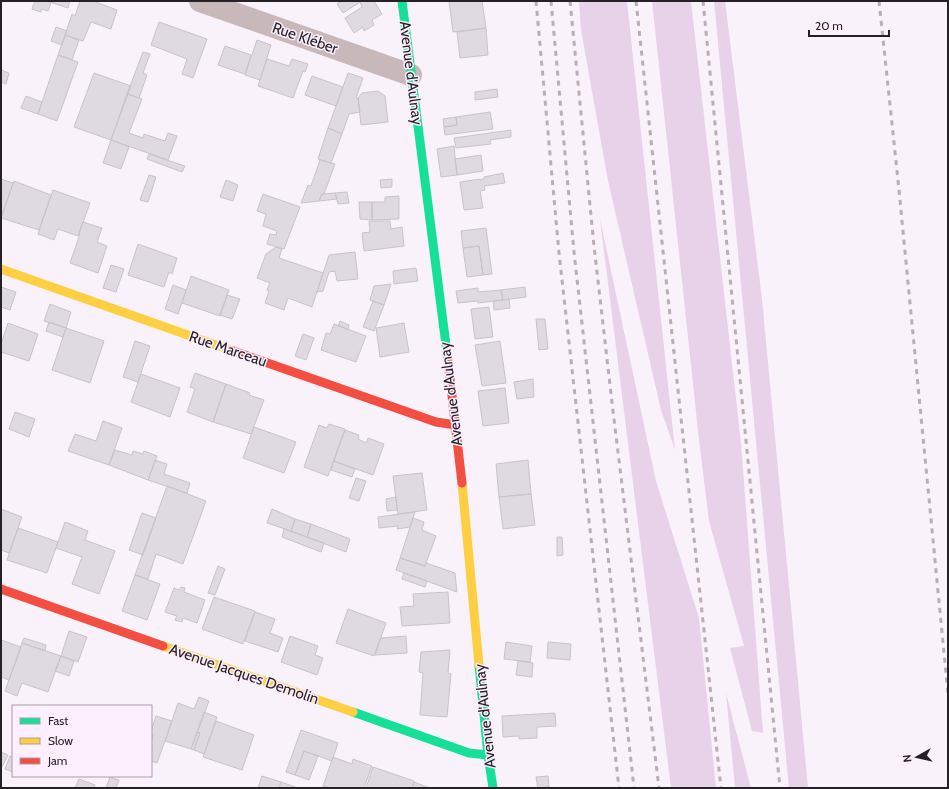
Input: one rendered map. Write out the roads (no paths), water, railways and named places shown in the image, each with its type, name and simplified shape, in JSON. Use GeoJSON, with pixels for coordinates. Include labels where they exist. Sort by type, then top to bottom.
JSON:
{"type":"FeatureCollection","features":[{"type":"Feature","properties":{"kind":"street","name":"Rue Kléber"},"geometry":{"type":"LineString","coordinates":[[200,1],[411,75]]}},
{"type":"Feature","properties":{"kind":"street","name":"Avenue d'Aulnay"},"geometry":{"type":"LineString","coordinates":[[402,1],[456,425],[488,755],[493,788]]}},
{"type":"Feature","properties":{"kind":"street","name":"Rue Marceau"},"geometry":{"type":"LineString","coordinates":[[1,269],[436,422],[456,425]]}},
{"type":"Feature","properties":{"kind":"street","name":"Avenue Jacques Demolin"},"geometry":{"type":"LineString","coordinates":[[1,588],[469,753],[488,755]]}},
{"type":"Feature","properties":{"kind":"railway"},"geometry":{"type":"LineString","coordinates":[[536,1],[559,253],[619,788]]}},
{"type":"Feature","properties":{"kind":"railway"},"geometry":{"type":"LineString","coordinates":[[551,1],[574,252],[634,788]]}},
{"type":"Feature","properties":{"kind":"railway"},"geometry":{"type":"LineString","coordinates":[[570,1],[594,246],[659,788]]}},
{"type":"Feature","properties":{"kind":"railway"},"geometry":{"type":"LineString","coordinates":[[636,1],[721,788]]}},
{"type":"Feature","properties":{"kind":"railway"},"geometry":{"type":"LineString","coordinates":[[703,1],[780,788]]}},
{"type":"Feature","properties":{"kind":"railway"},"geometry":{"type":"LineString","coordinates":[[879,1],[948,694]]}}]}
